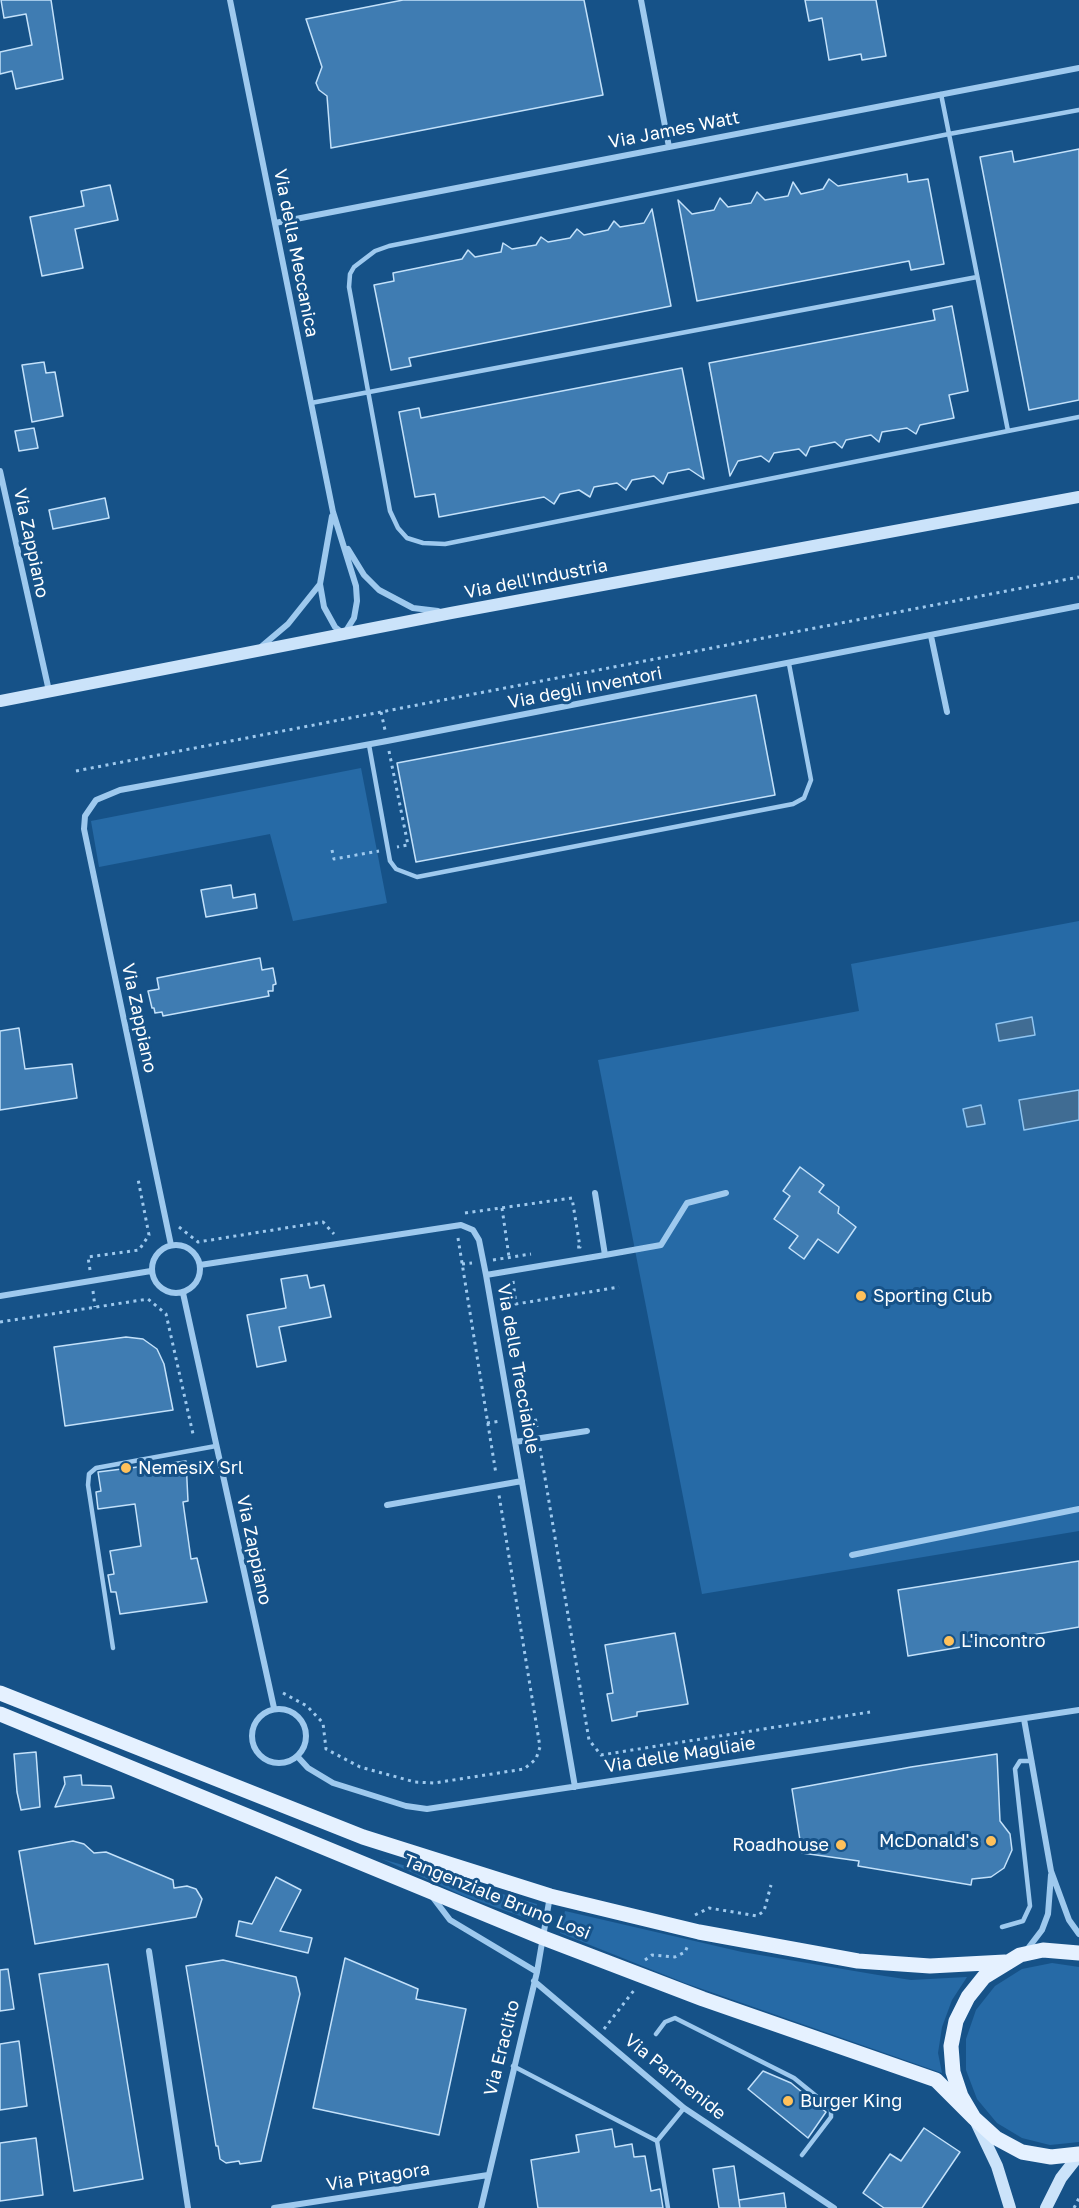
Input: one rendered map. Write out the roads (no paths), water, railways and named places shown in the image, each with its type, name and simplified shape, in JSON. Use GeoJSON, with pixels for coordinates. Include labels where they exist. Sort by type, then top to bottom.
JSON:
{"type":"FeatureCollection","features":[{"type":"Feature","properties":{"kind":"main road","name":"Tangenziale Bruno Losi"},"geometry":{"type":"LineString","coordinates":[[0,1693],[363,1837],[550,1896],[692,1930],[858,1961],[930,1966],[1005,1962]]}},
{"type":"Feature","properties":{"kind":"main road","name":"Tangenziale Bruno Losi"},"geometry":{"type":"LineString","coordinates":[[0,1714],[541,1937],[936,2080],[996,2138],[1022,2152],[1051,2157],[1079,2155]]}},
{"type":"Feature","properties":{"kind":"main road","name":"Tangenziale Bruno Losi"},"geometry":{"type":"LineString","coordinates":[[974,2118],[961,2096],[953,2072],[951,2046],[956,2020],[968,1997],[979,1984],[1005,1962],[1020,1955],[1044,1950],[1079,1953]]}},
{"type":"Feature","properties":{"kind":"street","name":"Via della Meccanica"},"geometry":{"type":"LineString","coordinates":[[230,0],[333,512],[356,585],[357,601],[354,618],[344,634],[334,627],[324,607],[321,584],[333,512]]}},
{"type":"Feature","properties":{"kind":"street"},"geometry":{"type":"LineString","coordinates":[[641,0],[669,147]]}},
{"type":"Feature","properties":{"kind":"street","name":"Via James Watt"},"geometry":{"type":"LineString","coordinates":[[275,223],[1079,68]]}},
{"type":"Feature","properties":{"kind":"street","name":"Via Zappiano"},"geometry":{"type":"LineString","coordinates":[[0,471],[49,691]]}},
{"type":"Feature","properties":{"kind":"street","name":"Via dell'Industria"},"geometry":{"type":"LineString","coordinates":[[0,701],[451,613],[1079,497]]}},
{"type":"Feature","properties":{"kind":"street","name":"Via della Meccanica"},"geometry":{"type":"LineString","coordinates":[[333,512],[352,559],[379,590],[413,608],[451,613]]}},
{"type":"Feature","properties":{"kind":"street"},"geometry":{"type":"LineString","coordinates":[[254,652],[273,639],[288,624],[321,584]]}},
{"type":"Feature","properties":{"kind":"street","name":"Via degli Inventori"},"geometry":{"type":"LineString","coordinates":[[96,800],[120,790],[369,745],[1079,606]]}},
{"type":"Feature","properties":{"kind":"street"},"geometry":{"type":"LineString","coordinates":[[931,636],[947,712]]}},
{"type":"Feature","properties":{"kind":"street","name":"Via Zappiano"},"geometry":{"type":"LineString","coordinates":[[96,800],[85,816],[84,829],[171,1245]]}},
{"type":"Feature","properties":{"kind":"street"},"geometry":{"type":"LineString","coordinates":[[595,1193],[605,1255]]}},
{"type":"Feature","properties":{"kind":"street"},"geometry":{"type":"LineString","coordinates":[[486,1275],[661,1245],[687,1203],[726,1193]]}},
{"type":"Feature","properties":{"kind":"street","name":"Via delle Trecciaiole"},"geometry":{"type":"LineString","coordinates":[[200,1265],[456,1225],[472,1230],[478,1240],[486,1275],[575,1787]]}},
{"type":"Feature","properties":{"kind":"street"},"geometry":{"type":"LineString","coordinates":[[171,1245],[187,1247],[198,1258],[200,1265],[199,1279],[183,1293],[175,1294],[162,1290],[151,1271],[154,1257],[171,1245]]}},
{"type":"Feature","properties":{"kind":"street"},"geometry":{"type":"LineString","coordinates":[[0,1296],[151,1271]]}},
{"type":"Feature","properties":{"kind":"street","name":"Via Zappiano"},"geometry":{"type":"LineString","coordinates":[[183,1293],[274,1708]]}},
{"type":"Feature","properties":{"kind":"street"},"geometry":{"type":"LineString","coordinates":[[515,1442],[587,1431]]}},
{"type":"Feature","properties":{"kind":"street"},"geometry":{"type":"LineString","coordinates":[[387,1505],[522,1481]]}},
{"type":"Feature","properties":{"kind":"street"},"geometry":{"type":"LineString","coordinates":[[852,1554],[1079,1509]]}},
{"type":"Feature","properties":{"kind":"street"},"geometry":{"type":"LineString","coordinates":[[274,1708],[291,1711],[303,1723],[306,1741],[297,1756],[290,1761],[274,1763],[259,1755],[254,1748],[251,1732],[254,1724],[266,1711],[274,1708]]}},
{"type":"Feature","properties":{"kind":"street","name":"Via delle Magliaie"},"geometry":{"type":"LineString","coordinates":[[297,1756],[308,1768],[333,1783],[406,1806],[427,1809],[1079,1710]]}},
{"type":"Feature","properties":{"kind":"street"},"geometry":{"type":"LineString","coordinates":[[1024,1719],[1051,1871],[1069,1920],[1079,1934]]}},
{"type":"Feature","properties":{"kind":"street"},"geometry":{"type":"LineString","coordinates":[[1020,1955],[1042,1930],[1048,1914],[1051,1871]]}},
{"type":"Feature","properties":{"kind":"street"},"geometry":{"type":"LineString","coordinates":[[426,1890],[450,1920],[537,1972]]}},
{"type":"Feature","properties":{"kind":"street","name":"Via Eraclito"},"geometry":{"type":"LineString","coordinates":[[481,2208],[537,1972],[541,1937],[550,1896]]}},
{"type":"Feature","properties":{"kind":"street"},"geometry":{"type":"LineString","coordinates":[[149,1951],[188,2208]]}},
{"type":"Feature","properties":{"kind":"street","name":"Via Parmenide"},"geometry":{"type":"LineString","coordinates":[[534,1981],[684,2108],[834,2208]]}},
{"type":"Feature","properties":{"kind":"street"},"geometry":{"type":"LineString","coordinates":[[974,2118],[997,2166],[1010,2208]]}},
{"type":"Feature","properties":{"kind":"street"},"geometry":{"type":"LineString","coordinates":[[1046,2208],[1061,2178],[1079,2155]]}},
{"type":"Feature","properties":{"kind":"street","name":"Via Pitagora"},"geometry":{"type":"LineString","coordinates":[[274,2208],[488,2175]]}},
{"type":"Feature","properties":{"kind":"lane"},"geometry":{"type":"LineString","coordinates":[[941,94],[1008,431]]}},
{"type":"Feature","properties":{"kind":"lane"},"geometry":{"type":"LineString","coordinates":[[1079,110],[389,246],[375,251],[354,267],[350,274],[349,287],[390,511],[398,528],[407,538],[423,543],[445,544],[1079,417]]}},
{"type":"Feature","properties":{"kind":"lane"},"geometry":{"type":"LineString","coordinates":[[311,403],[977,277]]}},
{"type":"Feature","properties":{"kind":"lane"},"geometry":{"type":"LineString","coordinates":[[369,745],[390,861],[396,869],[417,877],[793,804],[804,798],[811,780],[789,664]]}},
{"type":"Feature","properties":{"kind":"lane"},"geometry":{"type":"LineString","coordinates":[[113,1648],[88,1485],[89,1474],[96,1468],[216,1446]]}},
{"type":"Feature","properties":{"kind":"lane"},"geometry":{"type":"LineString","coordinates":[[1002,1927],[1023,1921],[1030,1906],[1015,1769],[1020,1761],[1032,1761]]}},
{"type":"Feature","properties":{"kind":"lane"},"geometry":{"type":"LineString","coordinates":[[656,2034],[665,2022],[675,2018],[794,2078],[826,2104],[831,2110],[831,2117],[802,2155]]}},
{"type":"Feature","properties":{"kind":"lane"},"geometry":{"type":"LineString","coordinates":[[513,2066],[657,2141]]}},
{"type":"Feature","properties":{"kind":"lane"},"geometry":{"type":"LineString","coordinates":[[668,2208],[657,2141],[684,2108]]}},
{"type":"Feature","properties":{"kind":"place","name":"Sporting Club"},"geometry":{"type":"Point","coordinates":[861,1296]}},
{"type":"Feature","properties":{"kind":"place","name":"NemesiX Srl"},"geometry":{"type":"Point","coordinates":[126,1468]}},
{"type":"Feature","properties":{"kind":"place","name":"L'incontro"},"geometry":{"type":"Point","coordinates":[949,1641]}},
{"type":"Feature","properties":{"kind":"place","name":"McDonald's"},"geometry":{"type":"Point","coordinates":[991,1841]}},
{"type":"Feature","properties":{"kind":"place","name":"Roadhouse"},"geometry":{"type":"Point","coordinates":[841,1845]}},
{"type":"Feature","properties":{"kind":"place","name":"Burger King"},"geometry":{"type":"Point","coordinates":[788,2101]}}]}
